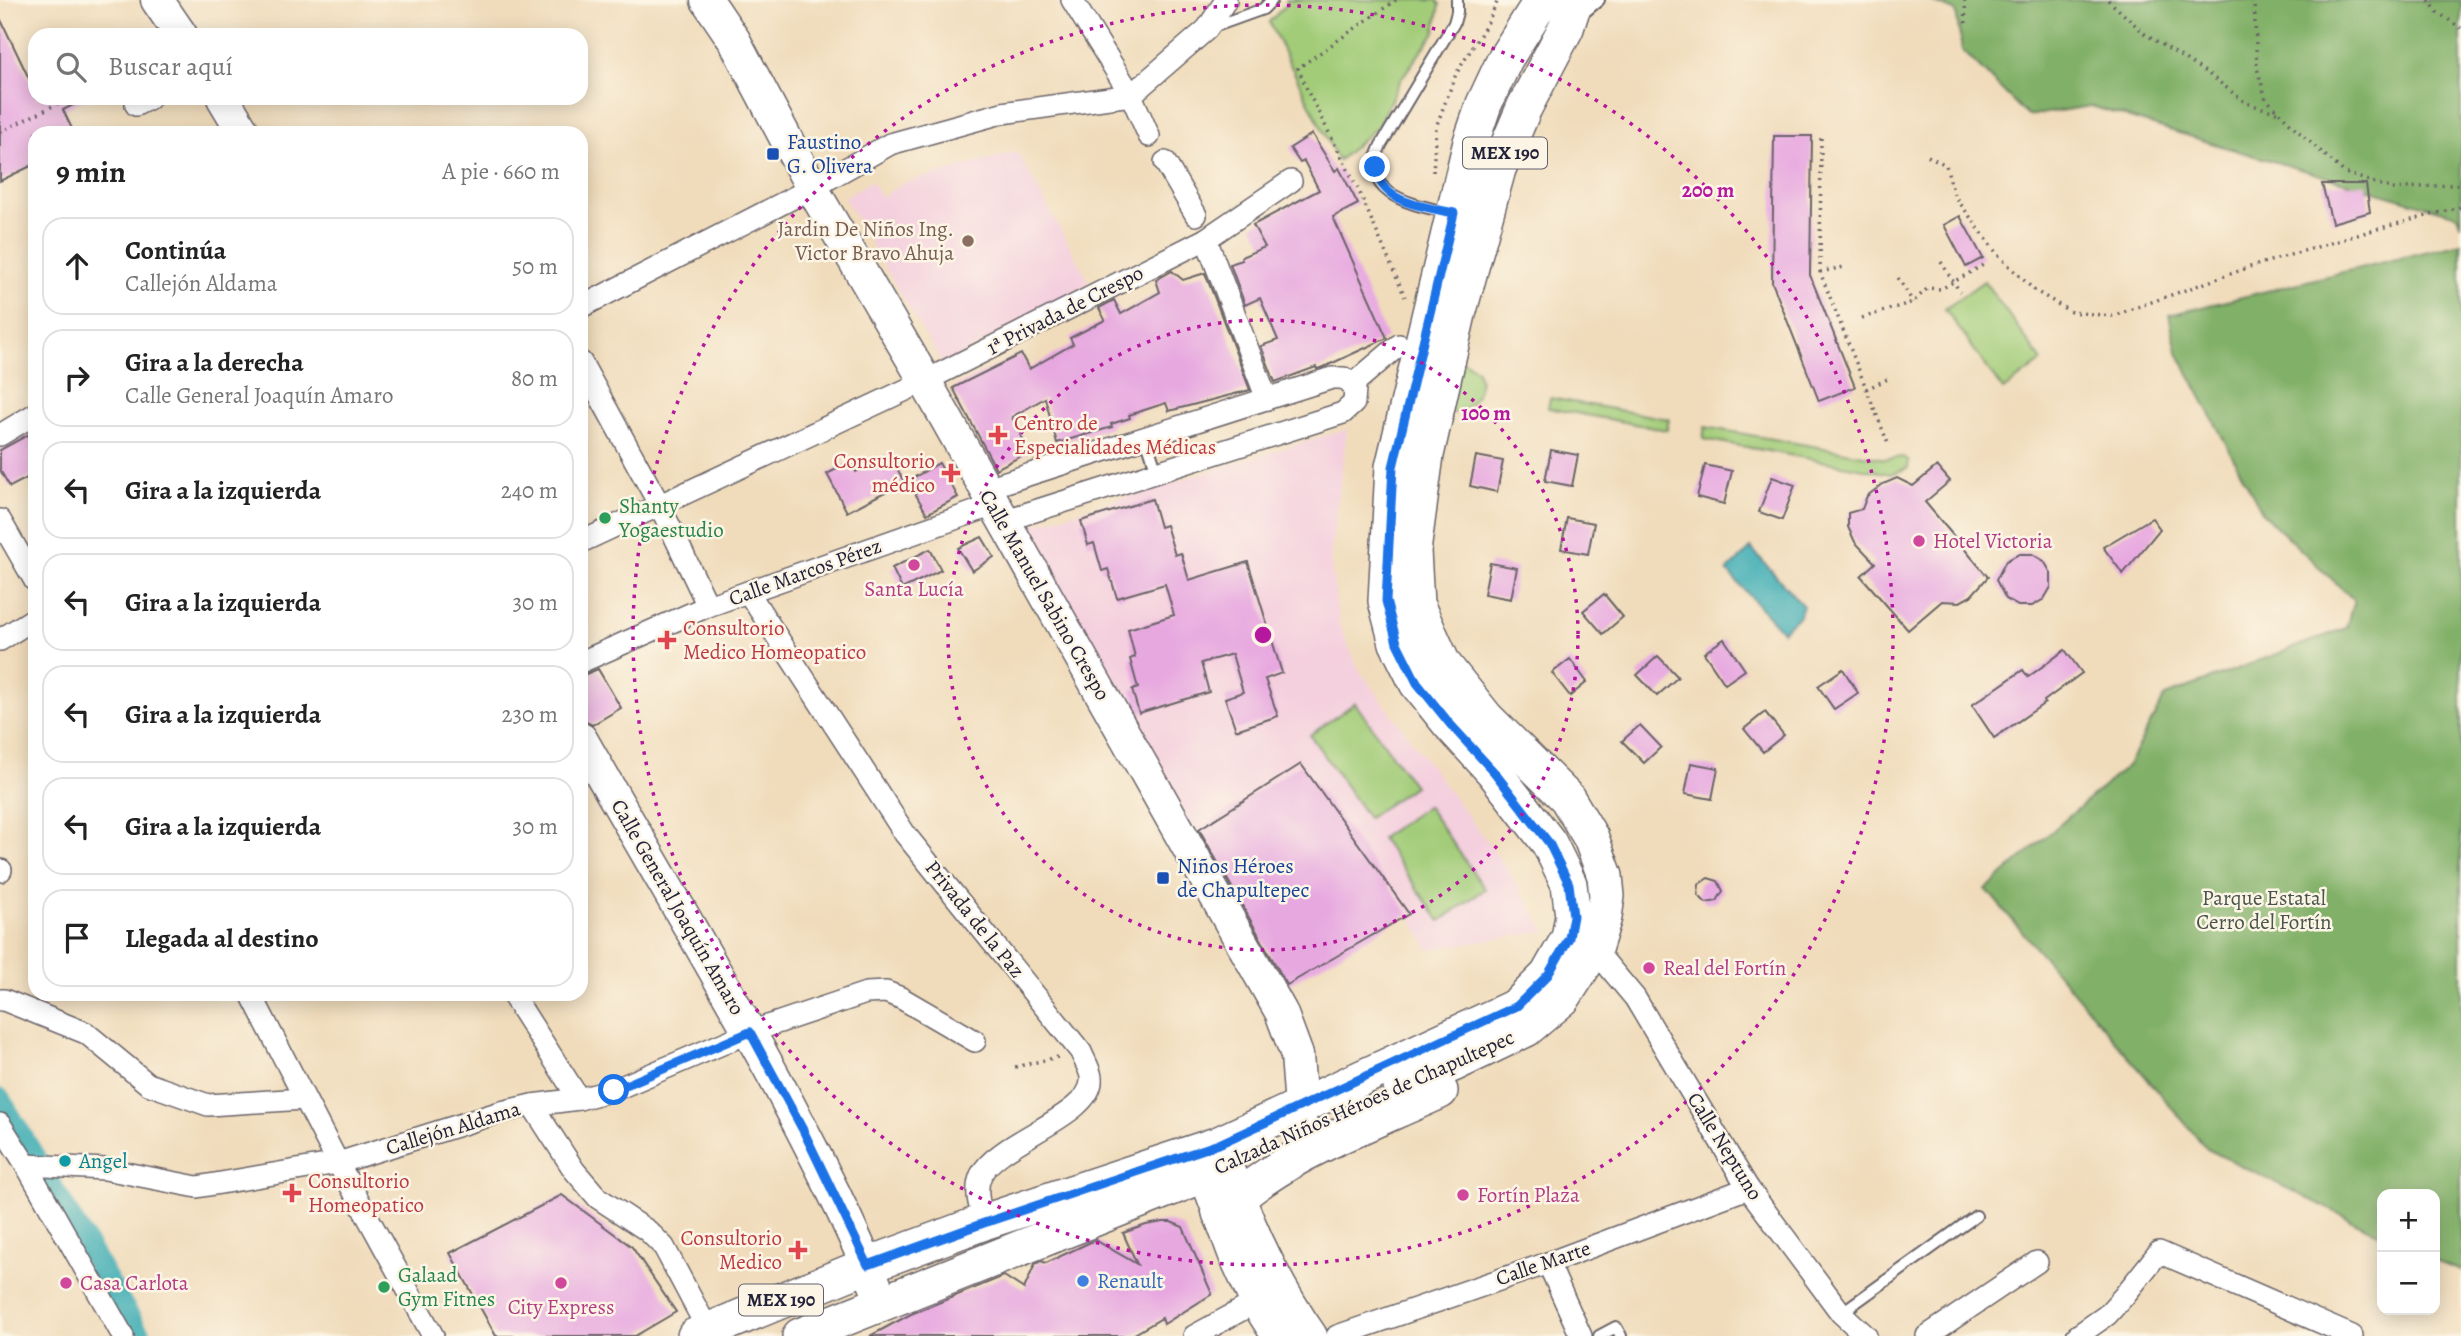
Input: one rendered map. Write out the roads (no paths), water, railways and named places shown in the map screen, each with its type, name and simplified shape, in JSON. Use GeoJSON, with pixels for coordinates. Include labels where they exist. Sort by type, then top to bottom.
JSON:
{"type":"FeatureCollection","features":[{"type":"Feature","properties":{"kind":"main road","name":"Calzada Niños Héroes de Chapultepec"},"geometry":{"type":"LineString","coordinates":[[800,1336],[852,1322],[882,1302],[1218,1174],[1300,1118],[1517,1006],[1548,975],[1569,938],[1573,916],[1569,884],[1549,843],[1494,772],[1417,683],[1397,643],[1386,601],[1393,467],[1471,142],[1505,58],[1542,0]]}},
{"type":"Feature","properties":{"kind":"main road","name":"Calzada Niños Héroes de Chapultepec"},"geometry":{"type":"LineString","coordinates":[[1300,1118],[1453,1064],[1526,1029],[1562,999],[1602,944],[1607,896],[1605,876],[1591,838],[1567,798],[1486,718],[1443,664],[1416,604],[1413,551],[1426,455],[1458,314],[1498,169],[1524,108],[1570,14]]}},
{"type":"Feature","properties":{"kind":"main road"},"geometry":{"type":"LineString","coordinates":[[1218,1174],[1318,1144],[1522,1054],[1563,1025],[1594,991],[1602,944],[1569,884]]}},
{"type":"Feature","properties":{"kind":"main road","name":"Calzada Niños Héroes de Chapultepec"},"geometry":{"type":"LineString","coordinates":[[701,1333],[868,1265],[984,1223],[1218,1174]]}},
{"type":"Feature","properties":{"kind":"street"},"geometry":{"type":"LineString","coordinates":[[156,0],[176,28]]}},
{"type":"Feature","properties":{"kind":"street","name":"Calle Manuel Sabino Crespo"},"geometry":{"type":"LineString","coordinates":[[707,0],[734,40],[812,188],[925,381],[1281,1012],[1297,1055],[1300,1118]]}},
{"type":"Feature","properties":{"kind":"street"},"geometry":{"type":"LineString","coordinates":[[1072,0],[1131,95],[1158,152],[1196,215]]}},
{"type":"Feature","properties":{"kind":"street"},"geometry":{"type":"LineString","coordinates":[[588,303],[812,188],[891,144],[1002,113],[1131,95],[1207,29],[1226,0]]}},
{"type":"Feature","properties":{"kind":"street"},"geometry":{"type":"LineString","coordinates":[[227,105],[240,126]]}},
{"type":"Feature","properties":{"kind":"street","name":"1ª Privada de Crespo"},"geometry":{"type":"LineString","coordinates":[[588,539],[925,381],[1206,239],[1291,181]]}},
{"type":"Feature","properties":{"kind":"street"},"geometry":{"type":"LineString","coordinates":[[1206,239],[1267,399]]}},
{"type":"Feature","properties":{"kind":"street"},"geometry":{"type":"LineString","coordinates":[[1353,384],[1399,345]]}},
{"type":"Feature","properties":{"kind":"street"},"geometry":{"type":"LineString","coordinates":[[588,375],[659,504],[708,607]]}},
{"type":"Feature","properties":{"kind":"street"},"geometry":{"type":"LineString","coordinates":[[1336,377],[1344,378],[1353,384],[1356,392],[1356,400],[1343,413],[1157,472],[994,505],[1146,438],[1336,377]]}},
{"type":"Feature","properties":{"kind":"street"},"geometry":{"type":"LineString","coordinates":[[0,435],[28,418]]}},
{"type":"Feature","properties":{"kind":"street","name":"Calle Marcos Pérez"},"geometry":{"type":"LineString","coordinates":[[588,659],[708,607],[994,505]]}},
{"type":"Feature","properties":{"kind":"street"},"geometry":{"type":"LineString","coordinates":[[0,520],[28,569]]}},
{"type":"Feature","properties":{"kind":"street","name":"Privada de la Paz"},"geometry":{"type":"LineString","coordinates":[[748,592],[905,834],[1082,1052],[1091,1079],[1086,1096],[1072,1109],[994,1159],[980,1176],[978,1197],[984,1223]]}},
{"type":"Feature","properties":{"kind":"street"},"geometry":{"type":"LineString","coordinates":[[0,640],[28,622]]}},
{"type":"Feature","properties":{"kind":"street","name":"Calle General Joaquín Amaro"},"geometry":{"type":"LineString","coordinates":[[588,751],[754,1039],[803,1130],[868,1265],[882,1302]]}},
{"type":"Feature","properties":{"kind":"street","name":"Calle Neptuno"},"geometry":{"type":"LineString","coordinates":[[1602,944],[1748,1188],[1840,1313],[1866,1336]]}},
{"type":"Feature","properties":{"kind":"street","name":"Callejón Aldama"},"geometry":{"type":"LineString","coordinates":[[26,1165],[105,1169],[197,1187],[338,1163],[501,1112],[579,1099],[614,1090],[754,1039],[866,993],[886,992],[901,998],[975,1041]]}},
{"type":"Feature","properties":{"kind":"street"},"geometry":{"type":"LineString","coordinates":[[0,1000],[86,1033],[148,1084],[208,1105],[304,1099]]}},
{"type":"Feature","properties":{"kind":"street"},"geometry":{"type":"LineString","coordinates":[[255,1001],[338,1163],[433,1336]]}},
{"type":"Feature","properties":{"kind":"street"},"geometry":{"type":"LineString","coordinates":[[516,1001],[579,1099]]}},
{"type":"Feature","properties":{"kind":"street"},"geometry":{"type":"LineString","coordinates":[[532,1105],[574,1170],[598,1198],[648,1231],[664,1247],[701,1333]]}},
{"type":"Feature","properties":{"kind":"street"},"geometry":{"type":"LineString","coordinates":[[0,1125],[26,1165],[123,1336]]}},
{"type":"Feature","properties":{"kind":"street"},"geometry":{"type":"LineString","coordinates":[[1218,1174],[1269,1295],[1278,1336]]}},
{"type":"Feature","properties":{"kind":"street","name":"Calle Marte"},"geometry":{"type":"LineString","coordinates":[[1337,1336],[1548,1263],[1748,1188]]}},
{"type":"Feature","properties":{"kind":"street"},"geometry":{"type":"LineString","coordinates":[[2077,1336],[2107,1315],[2159,1252],[2352,1336]]}},
{"type":"Feature","properties":{"kind":"street"},"geometry":{"type":"LineString","coordinates":[[1927,1336],[2037,1262]]}},
{"type":"Feature","properties":{"kind":"street"},"geometry":{"type":"LineString","coordinates":[[1548,1263],[1581,1336]]}},
{"type":"Feature","properties":{"kind":"street"},"geometry":{"type":"LineString","coordinates":[[1194,1336],[1269,1295]]}},
{"type":"Feature","properties":{"kind":"street"},"geometry":{"type":"LineString","coordinates":[[1269,1295],[1294,1312],[1311,1336]]}},
{"type":"Feature","properties":{"kind":"lane"},"geometry":{"type":"LineString","coordinates":[[1207,29],[1263,9],[1272,0]]}},
{"type":"Feature","properties":{"kind":"lane"},"geometry":{"type":"LineString","coordinates":[[1454,213],[1396,198],[1382,185],[1375,167],[1381,145],[1454,23],[1457,0]]}},
{"type":"Feature","properties":{"kind":"lane"},"geometry":{"type":"LineString","coordinates":[[1570,14],[1599,0]]}},
{"type":"Feature","properties":{"kind":"lane"},"geometry":{"type":"LineString","coordinates":[[1505,58],[1515,23]]}},
{"type":"Feature","properties":{"kind":"lane"},"geometry":{"type":"LineString","coordinates":[[1146,438],[1157,472]]}},
{"type":"Feature","properties":{"kind":"lane"},"geometry":{"type":"LineString","coordinates":[[1840,1313],[1976,1216]]}},
{"type":"Feature","properties":{"kind":"lane"},"geometry":{"type":"LineString","coordinates":[[1599,1336],[1616,1327],[1621,1336]]}},
{"type":"Feature","properties":{"kind":"water"},"geometry":{"type":"Polygon","coordinates":[[[1751,548],[1803,606],[1799,616],[1782,631],[1727,571],[1751,548]]]}},
{"type":"Feature","properties":{"kind":"waterway"},"geometry":{"type":"LineString","coordinates":[[0,1100],[140,1336]]}},
{"type":"Feature","properties":{"kind":"place","name":"Faustino G. Olivera"},"geometry":{"type":"Point","coordinates":[773,154]}},
{"type":"Feature","properties":{"kind":"place","name":"Jardin De Niños Ing. Victor Bravo Ahuja"},"geometry":{"type":"Point","coordinates":[968,241]}},
{"type":"Feature","properties":{"kind":"place","name":"Centro de Especialidades Médicas"},"geometry":{"type":"Point","coordinates":[998,435]}},
{"type":"Feature","properties":{"kind":"place","name":"Consultorio médico"},"geometry":{"type":"Point","coordinates":[951,473]}},
{"type":"Feature","properties":{"kind":"place","name":"Shanty Yogaestudio"},"geometry":{"type":"Point","coordinates":[605,518]}},
{"type":"Feature","properties":{"kind":"place","name":"Hotel Victoria"},"geometry":{"type":"Point","coordinates":[1919,541]}},
{"type":"Feature","properties":{"kind":"place","name":"Santa Lucía"},"geometry":{"type":"Point","coordinates":[914,565]}},
{"type":"Feature","properties":{"kind":"place","name":"Consultorio Medico Homeopatico"},"geometry":{"type":"Point","coordinates":[667,640]}},
{"type":"Feature","properties":{"kind":"place","name":"Niños Héroes de Chapultepec"},"geometry":{"type":"Point","coordinates":[1163,878]}},
{"type":"Feature","properties":{"kind":"place","name":"Real del Fortín"},"geometry":{"type":"Point","coordinates":[1649,968]}},
{"type":"Feature","properties":{"kind":"place","name":"Angel"},"geometry":{"type":"Point","coordinates":[65,1161]}},
{"type":"Feature","properties":{"kind":"place","name":"Consultorio Homeopatico"},"geometry":{"type":"Point","coordinates":[292,1193]}},
{"type":"Feature","properties":{"kind":"place","name":"Fortín Plaza"},"geometry":{"type":"Point","coordinates":[1463,1195]}},
{"type":"Feature","properties":{"kind":"place","name":"Consultorio Medico"},"geometry":{"type":"Point","coordinates":[798,1250]}},
{"type":"Feature","properties":{"kind":"place","name":"Renault"},"geometry":{"type":"Point","coordinates":[1083,1281]}},
{"type":"Feature","properties":{"kind":"place","name":"Casa Carlota"},"geometry":{"type":"Point","coordinates":[66,1283]}},
{"type":"Feature","properties":{"kind":"place","name":"City Express"},"geometry":{"type":"Point","coordinates":[561,1283]}},
{"type":"Feature","properties":{"kind":"place","name":"Galaad Gym Fitnes"},"geometry":{"type":"Point","coordinates":[384,1287]}},
{"type":"Feature","properties":{"kind":"park label","name":"Parque Estatal Cerro del Fortín"},"geometry":{"type":"Point","coordinates":[2264,910]}}]}
